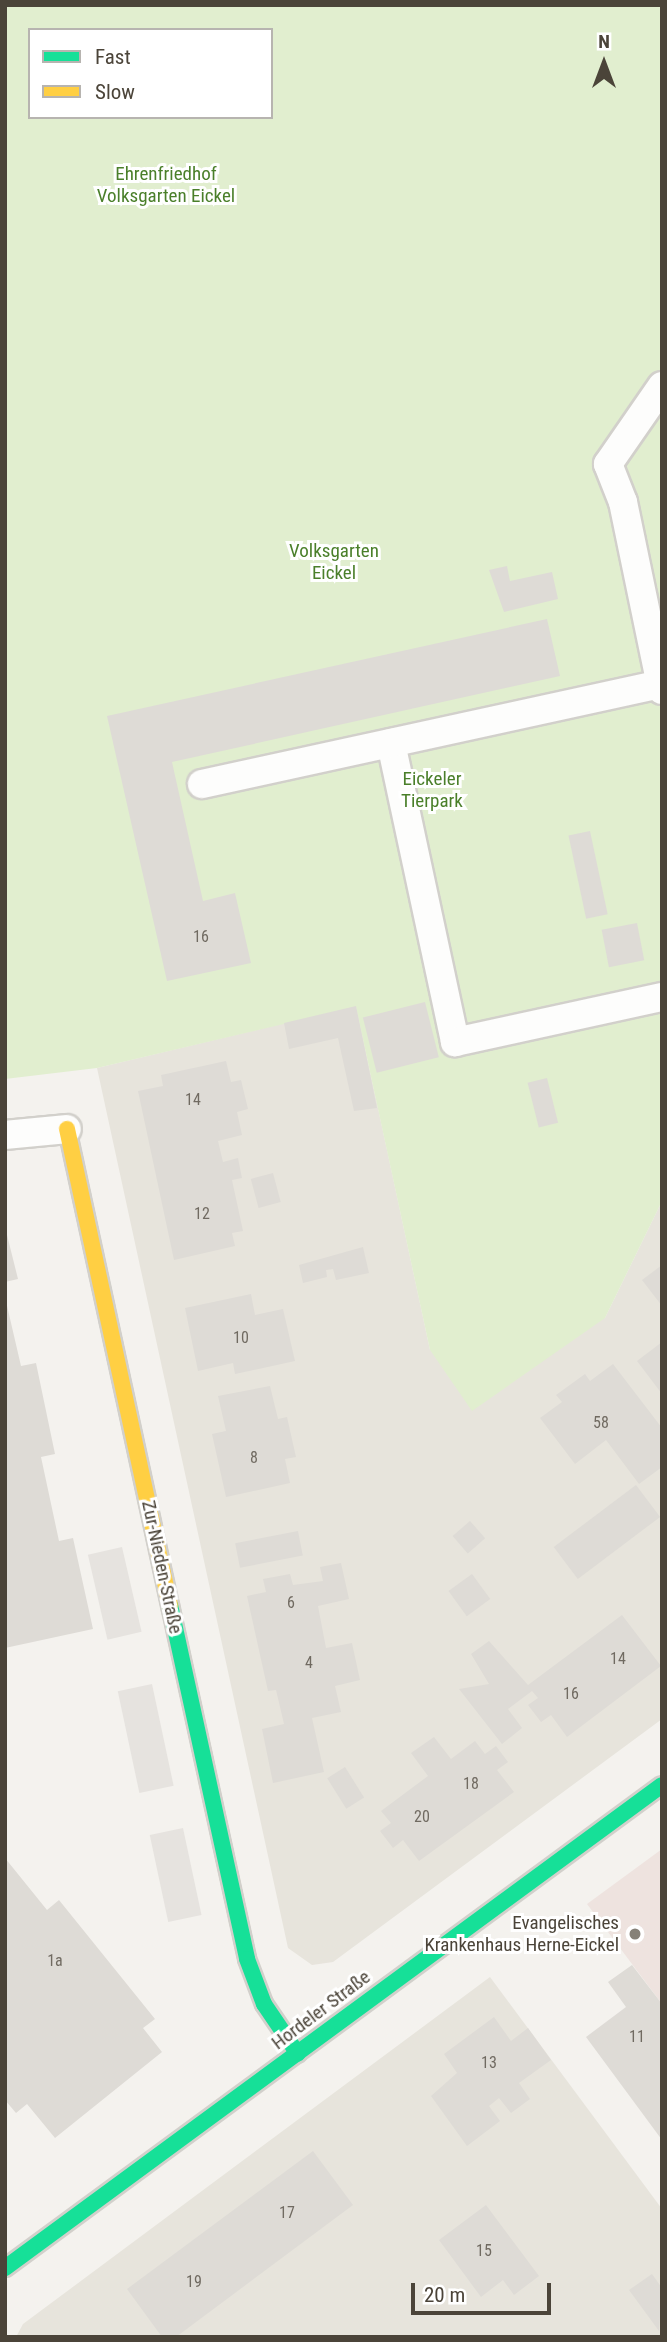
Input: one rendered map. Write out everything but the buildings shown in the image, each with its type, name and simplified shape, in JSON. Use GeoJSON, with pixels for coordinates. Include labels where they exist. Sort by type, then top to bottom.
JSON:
{"type":"FeatureCollection","features":[{"type":"Feature","properties":{"kind":"street","name":"Zur-Nieden-Straße"},"geometry":{"type":"LineString","coordinates":[[66,1129],[247,1959],[264,2004],[298,2054]]}},
{"type":"Feature","properties":{"kind":"street","name":"Hordeler Straße"},"geometry":{"type":"LineString","coordinates":[[5,2268],[662,1785]]}},
{"type":"Feature","properties":{"kind":"lane"},"geometry":{"type":"LineString","coordinates":[[202,784],[661,687],[623,502],[608,464],[662,386]]}},
{"type":"Feature","properties":{"kind":"lane"},"geometry":{"type":"LineString","coordinates":[[391,743],[455,1042],[662,997]]}},
{"type":"Feature","properties":{"kind":"lane","name":"Zur-Nieden-Straße"},"geometry":{"type":"LineString","coordinates":[[5,1135],[66,1129]]}},
{"type":"Feature","properties":{"kind":"shaded area"},"geometry":{"type":"Polygon","coordinates":[[[356,1006],[430,1350],[605,1318],[662,1201],[662,1719],[333,1962],[312,1965],[288,1948],[97,1068],[356,1006]]]}},
{"type":"Feature","properties":{"kind":"shaded area"},"geometry":{"type":"Polygon","coordinates":[[[122,1547],[142,1632],[107,1640],[88,1555],[122,1547]]]}},
{"type":"Feature","properties":{"kind":"shaded area"},"geometry":{"type":"Polygon","coordinates":[[[152,1684],[174,1786],[139,1793],[118,1691],[152,1684]]]}},
{"type":"Feature","properties":{"kind":"shaded area"},"geometry":{"type":"Polygon","coordinates":[[[183,1828],[202,1915],[168,1922],[150,1835],[183,1828]]]}},
{"type":"Feature","properties":{"kind":"shaded area","name":"Evangelisches Krankenhaus Herne-Eickel"},"geometry":{"type":"Polygon","coordinates":[[[662,1849],[662,2004],[587,1904],[662,1849]]]}},
{"type":"Feature","properties":{"kind":"shaded area"},"geometry":{"type":"Polygon","coordinates":[[[490,1977],[662,2209],[662,2337],[16,2337],[23,2324],[490,1977]]]}},
{"type":"Feature","properties":{"kind":"green space","name":"Volksgarten Eickel"},"geometry":{"type":"Polygon","coordinates":[[[5,5],[662,5],[662,1201],[605,1318],[472,1411],[430,1350],[356,1007],[97,1068],[5,1079],[5,5]]]}},
{"type":"Feature","properties":{"kind":"traffic: fast"},"geometry":{"type":"LineString","coordinates":[[170,1605],[247,1959],[264,2004],[298,2054]]}},
{"type":"Feature","properties":{"kind":"traffic: fast"},"geometry":{"type":"LineString","coordinates":[[5,2268],[662,1785]]}},
{"type":"Feature","properties":{"kind":"traffic: slow"},"geometry":{"type":"LineString","coordinates":[[67,1129],[170,1605]]}},
{"type":"Feature","properties":{"kind":"place","name":"Evangelisches Krankenhaus Herne-Eickel"},"geometry":{"type":"Point","coordinates":[635,1934]}},
{"type":"Feature","properties":{"kind":"park label","name":"Ehrenfriedhof Volksgarten Eickel"},"geometry":{"type":"Point","coordinates":[166,185]}},
{"type":"Feature","properties":{"kind":"park label","name":"Eickeler Tierpark"},"geometry":{"type":"Point","coordinates":[432,790]}}]}
